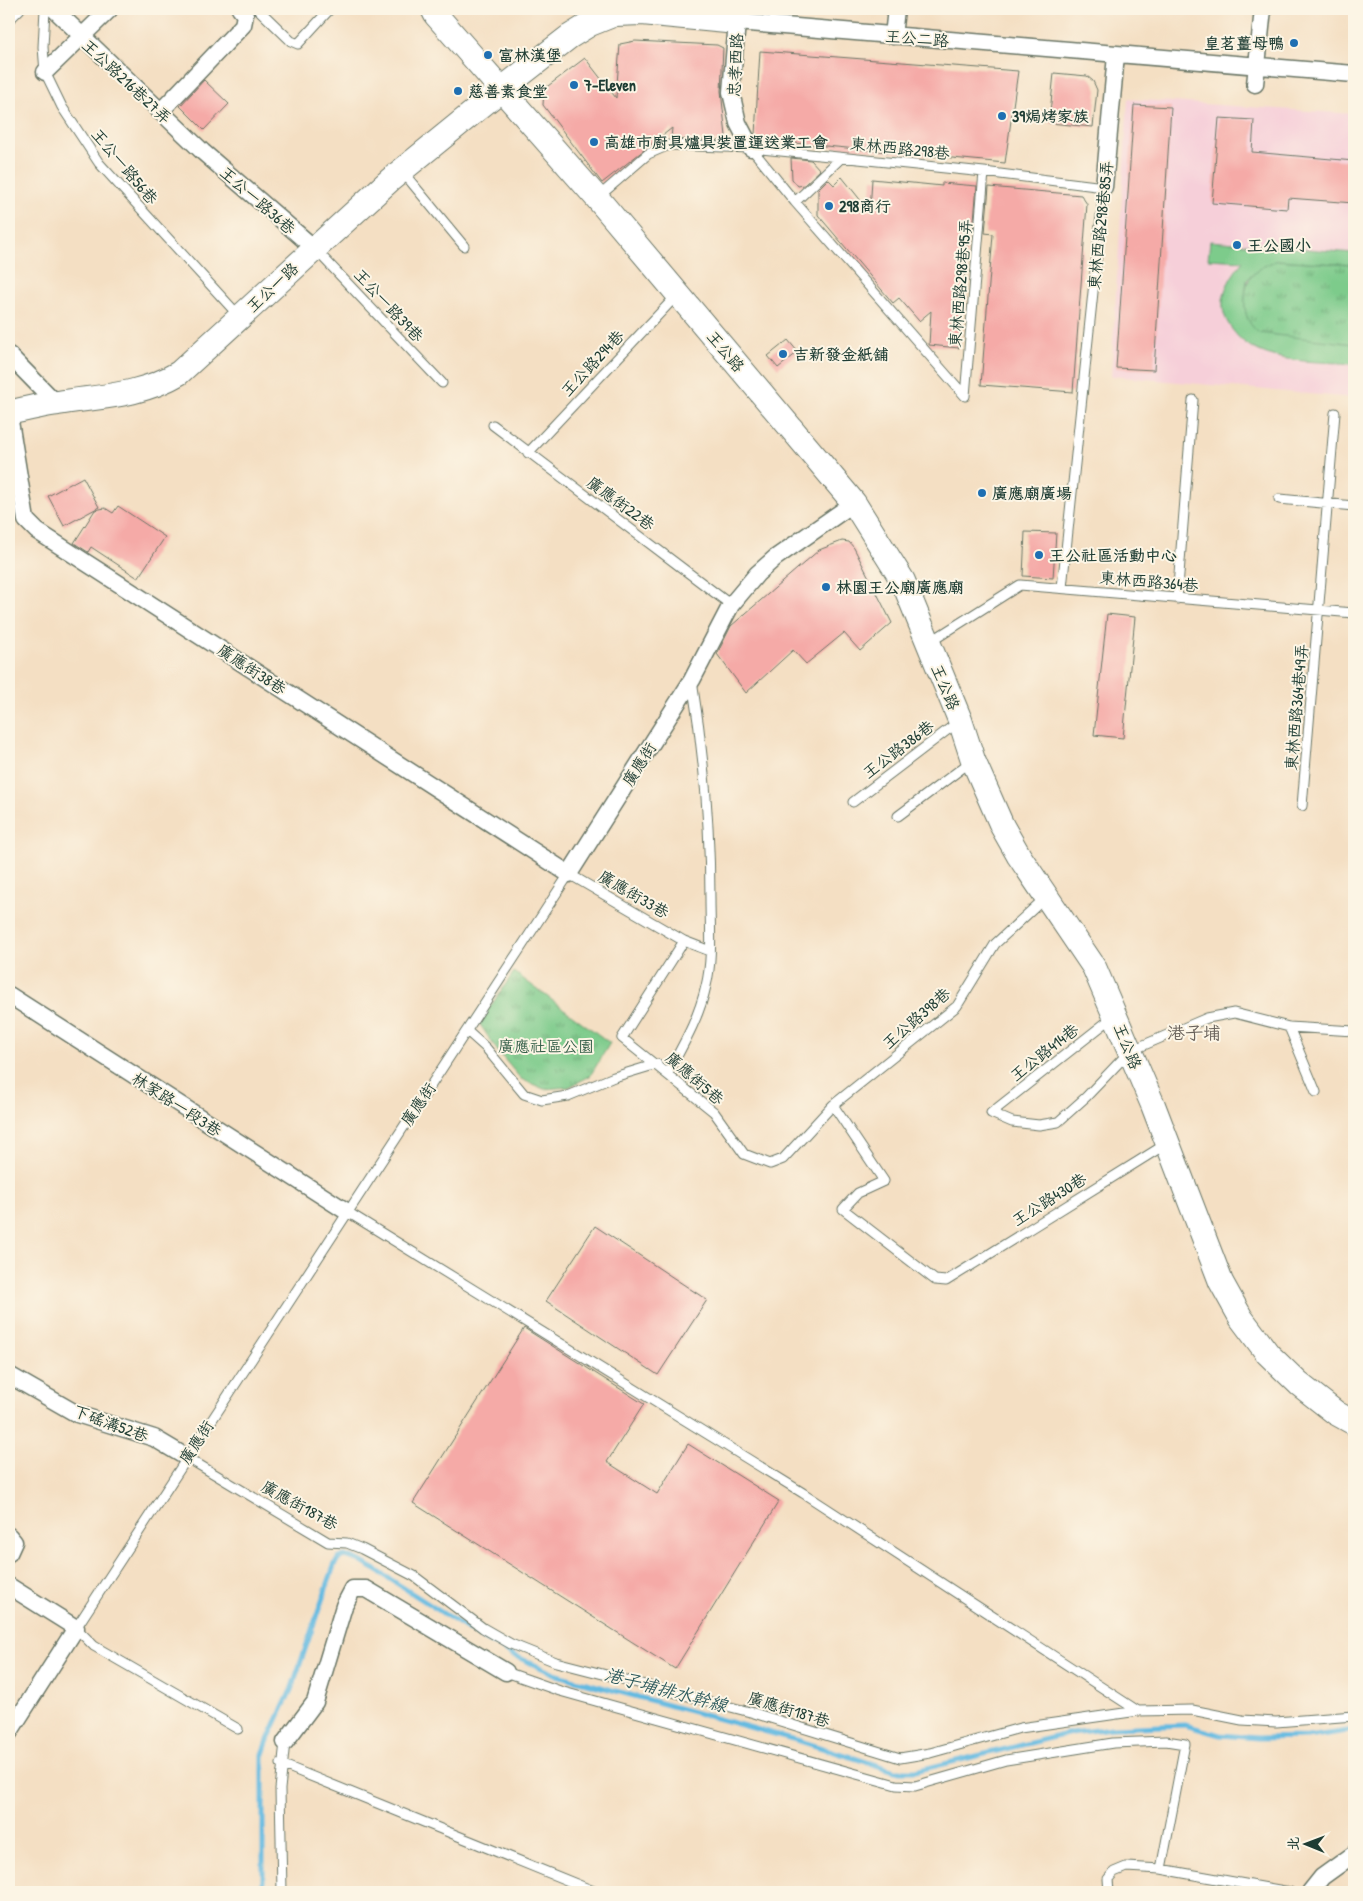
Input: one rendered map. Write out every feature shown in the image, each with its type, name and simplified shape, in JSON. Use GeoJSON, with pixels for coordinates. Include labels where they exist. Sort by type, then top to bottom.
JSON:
{"type":"FeatureCollection","features":[{"type":"Feature","properties":{"kind":"street","name":"王公路216巷27弄"},"geometry":{"type":"LineString","coordinates":[[54,9],[80,37],[203,152]]}},
{"type":"Feature","properties":{"kind":"street"},"geometry":{"type":"LineString","coordinates":[[46,72],[110,9]]}},
{"type":"Feature","properties":{"kind":"street"},"geometry":{"type":"LineString","coordinates":[[160,112],[243,24],[244,16],[240,9]]}},
{"type":"Feature","properties":{"kind":"street","name":"王公路"},"geometry":{"type":"LineString","coordinates":[[433,9],[436,15],[597,198],[854,503],[903,581],[960,720],[973,760],[1002,826],[1046,897],[1094,967],[1116,1015],[1221,1282],[1241,1318],[1268,1354],[1299,1384],[1336,1413],[1354,1423]]}},
{"type":"Feature","properties":{"kind":"street"},"geometry":{"type":"LineString","coordinates":[[893,36],[896,9]]}},
{"type":"Feature","properties":{"kind":"street"},"geometry":{"type":"LineString","coordinates":[[1254,84],[1258,66],[1263,9]]}},
{"type":"Feature","properties":{"kind":"street","name":"王公二路"},"geometry":{"type":"LineString","coordinates":[[502,89],[569,37],[590,24],[615,14],[738,15],[893,36],[1354,74]]}},
{"type":"Feature","properties":{"kind":"street","name":"忠孝西路"},"geometry":{"type":"LineString","coordinates":[[738,15],[731,92],[738,123],[751,148]]}},
{"type":"Feature","properties":{"kind":"street","name":"東林西路298巷85弄"},"geometry":{"type":"LineString","coordinates":[[1104,187],[1116,55]]}},
{"type":"Feature","properties":{"kind":"street","name":"王公一路"},"geometry":{"type":"LineString","coordinates":[[9,414],[56,403],[128,393],[164,382],[179,372],[240,318],[314,248],[402,171],[502,89]]}},
{"type":"Feature","properties":{"kind":"street","name":"王公一路36巷"},"geometry":{"type":"LineString","coordinates":[[203,152],[314,248]]}},
{"type":"Feature","properties":{"kind":"street"},"geometry":{"type":"LineString","coordinates":[[9,355],[56,403]]}},
{"type":"Feature","properties":{"kind":"street","name":"廣應街38巷"},"geometry":{"type":"LineString","coordinates":[[9,414],[26,520],[37,531],[569,874]]}},
{"type":"Feature","properties":{"kind":"street","name":"廣應街"},"geometry":{"type":"LineString","coordinates":[[569,874],[692,680],[731,605],[757,574],[776,558],[854,503]]}},
{"type":"Feature","properties":{"kind":"street","name":"林家路一段3巷"},"geometry":{"type":"LineString","coordinates":[[9,995],[346,1211]]}},
{"type":"Feature","properties":{"kind":"street","name":"下磘溝52巷"},"geometry":{"type":"LineString","coordinates":[[9,1375],[77,1414],[154,1438],[186,1457]]}},
{"type":"Feature","properties":{"kind":"street"},"geometry":{"type":"LineString","coordinates":[[9,1536],[14,1542],[9,1553]]}},
{"type":"Feature","properties":{"kind":"street"},"geometry":{"type":"LineString","coordinates":[[9,1586],[76,1628]]}},
{"type":"Feature","properties":{"kind":"street"},"geometry":{"type":"LineString","coordinates":[[285,1742],[316,1702],[344,1606],[353,1589],[366,1589],[506,1672]]}},
{"type":"Feature","properties":{"kind":"street","name":"廣應街"},"geometry":{"type":"LineString","coordinates":[[9,1733],[76,1628]]}},
{"type":"Feature","properties":{"kind":"street"},"geometry":{"type":"LineString","coordinates":[[1310,1892],[1322,1877],[1354,1854]]}},
{"type":"Feature","properties":{"kind":"lane"},"geometry":{"type":"LineString","coordinates":[[9,20],[20,9]]}},
{"type":"Feature","properties":{"kind":"lane","name":"王公一路56巷"},"geometry":{"type":"LineString","coordinates":[[45,9],[43,48],[46,72],[62,107],[99,163],[240,318]]}},
{"type":"Feature","properties":{"kind":"lane"},"geometry":{"type":"LineString","coordinates":[[258,9],[291,41],[298,44],[330,9]]}},
{"type":"Feature","properties":{"kind":"lane","name":"東林西路298巷"},"geometry":{"type":"LineString","coordinates":[[597,198],[648,154],[660,147],[669,146],[751,148],[984,172],[1104,187]]}},
{"type":"Feature","properties":{"kind":"lane"},"geometry":{"type":"LineString","coordinates":[[751,148],[795,202],[841,158]]}},
{"type":"Feature","properties":{"kind":"lane"},"geometry":{"type":"LineString","coordinates":[[402,171],[464,246]]}},
{"type":"Feature","properties":{"kind":"lane","name":"東林西路298巷95弄"},"geometry":{"type":"LineString","coordinates":[[795,202],[965,396],[984,172]]}},
{"type":"Feature","properties":{"kind":"lane","name":"東林西路298巷85弄"},"geometry":{"type":"LineString","coordinates":[[1062,588],[1084,395],[1104,187]]}},
{"type":"Feature","properties":{"kind":"lane","name":"王公一路39巷"},"geometry":{"type":"LineString","coordinates":[[314,248],[442,383]]}},
{"type":"Feature","properties":{"kind":"lane","name":"王公路294巷"},"geometry":{"type":"LineString","coordinates":[[528,453],[678,294]]}},
{"type":"Feature","properties":{"kind":"lane"},"geometry":{"type":"LineString","coordinates":[[1177,599],[1193,400]]}},
{"type":"Feature","properties":{"kind":"lane","name":"東林西路364巷49弄"},"geometry":{"type":"LineString","coordinates":[[1302,806],[1320,610],[1334,413]]}},
{"type":"Feature","properties":{"kind":"lane","name":"廣應街22巷"},"geometry":{"type":"LineString","coordinates":[[493,425],[731,605]]}},
{"type":"Feature","properties":{"kind":"lane"},"geometry":{"type":"LineString","coordinates":[[1279,499],[1354,506]]}},
{"type":"Feature","properties":{"kind":"lane","name":"東林西路364巷"},"geometry":{"type":"LineString","coordinates":[[928,643],[1020,585],[1354,613]]}},
{"type":"Feature","properties":{"kind":"lane"},"geometry":{"type":"LineString","coordinates":[[668,1073],[698,1015],[707,985],[710,951],[710,834],[703,749],[692,680]]}},
{"type":"Feature","properties":{"kind":"lane","name":"王公路386巷"},"geometry":{"type":"LineString","coordinates":[[853,802],[960,720]]}},
{"type":"Feature","properties":{"kind":"lane"},"geometry":{"type":"LineString","coordinates":[[898,816],[973,760]]}},
{"type":"Feature","properties":{"kind":"lane","name":"廣應街33巷"},"geometry":{"type":"LineString","coordinates":[[569,874],[684,941],[710,951]]}},
{"type":"Feature","properties":{"kind":"lane","name":"廣應街"},"geometry":{"type":"LineString","coordinates":[[76,1628],[346,1211],[467,1031],[569,874]]}},
{"type":"Feature","properties":{"kind":"lane","name":"王公路398巷"},"geometry":{"type":"LineString","coordinates":[[832,1105],[958,1006],[995,944],[1046,897]]}},
{"type":"Feature","properties":{"kind":"lane","name":"廣應街5巷"},"geometry":{"type":"LineString","coordinates":[[684,941],[622,1038],[657,1064],[714,1112],[744,1154],[770,1164],[783,1159],[832,1105]]}},
{"type":"Feature","properties":{"kind":"lane"},"geometry":{"type":"LineString","coordinates":[[1130,1051],[1207,1018],[1234,1013],[1289,1027],[1354,1031]]}},
{"type":"Feature","properties":{"kind":"lane","name":"王公路414巷"},"geometry":{"type":"LineString","coordinates":[[1116,1015],[991,1113],[1012,1122],[1039,1126],[1058,1122],[1086,1098],[1130,1051]]}},
{"type":"Feature","properties":{"kind":"lane"},"geometry":{"type":"LineString","coordinates":[[1289,1027],[1316,1092]]}},
{"type":"Feature","properties":{"kind":"lane"},"geometry":{"type":"LineString","coordinates":[[467,1031],[486,1048],[524,1094],[542,1100],[568,1096],[614,1077],[657,1064]]}},
{"type":"Feature","properties":{"kind":"lane","name":"王公路430巷"},"geometry":{"type":"LineString","coordinates":[[832,1105],[884,1181],[858,1193],[844,1209],[935,1280],[946,1280],[1167,1144]]}},
{"type":"Feature","properties":{"kind":"lane"},"geometry":{"type":"LineString","coordinates":[[346,1211],[803,1493],[1138,1711]]}},
{"type":"Feature","properties":{"kind":"lane","name":"廣應街187巷"},"geometry":{"type":"LineString","coordinates":[[186,1457],[328,1542],[347,1543],[414,1576],[483,1628],[511,1644],[556,1662],[754,1713],[900,1758],[930,1754],[1020,1728],[1138,1711],[1192,1710],[1242,1720],[1276,1722],[1354,1716]]}},
{"type":"Feature","properties":{"kind":"lane"},"geometry":{"type":"LineString","coordinates":[[76,1628],[94,1646],[238,1729]]}},
{"type":"Feature","properties":{"kind":"lane"},"geometry":{"type":"LineString","coordinates":[[506,1672],[560,1691],[896,1785],[915,1786],[1006,1760],[1113,1743],[1166,1741],[1186,1744],[1161,1868]]}},
{"type":"Feature","properties":{"kind":"lane"},"geometry":{"type":"LineString","coordinates":[[282,1892],[281,1764],[285,1742]]}},
{"type":"Feature","properties":{"kind":"lane"},"geometry":{"type":"LineString","coordinates":[[281,1764],[596,1892]]}},
{"type":"Feature","properties":{"kind":"lane"},"geometry":{"type":"LineString","coordinates":[[1109,1892],[1108,1879],[1114,1872],[1126,1867],[1161,1868],[1290,1892]]}},
{"type":"Feature","properties":{"kind":"shaded area","name":"王公國小"},"geometry":{"type":"Polygon","coordinates":[[[1128,99],[1354,114],[1354,398],[1111,376],[1128,99]]]}},
{"type":"Feature","properties":{"kind":"green space"},"geometry":{"type":"Polygon","coordinates":[[[1210,241],[1354,253],[1354,265],[1277,260],[1260,268],[1247,280],[1245,309],[1249,321],[1259,333],[1354,344],[1354,364],[1284,358],[1267,354],[1252,347],[1239,337],[1228,323],[1224,314],[1223,298],[1229,282],[1243,261],[1208,259],[1210,241]]]}},
{"type":"Feature","properties":{"kind":"green space"},"geometry":{"type":"Polygon","coordinates":[[[1277,260],[1354,265],[1354,344],[1278,338],[1267,336],[1254,330],[1245,314],[1247,284],[1257,270],[1277,260]]]}},
{"type":"Feature","properties":{"kind":"green space","name":"廣應社區公園"},"geometry":{"type":"Polygon","coordinates":[[[514,972],[610,1043],[590,1076],[569,1087],[544,1089],[521,1079],[499,1053],[479,1023],[514,972]]]}},
{"type":"Feature","properties":{"kind":"building"},"geometry":{"type":"Polygon","coordinates":[[[635,41],[717,45],[723,48],[721,91],[726,136],[723,141],[671,139],[672,128],[602,183],[543,105],[544,89],[585,58],[616,98],[620,44],[635,41]]]}},
{"type":"Feature","properties":{"kind":"building"},"geometry":{"type":"Polygon","coordinates":[[[760,51],[1018,71],[1005,163],[794,143],[798,147],[790,146],[790,142],[758,139],[755,134],[760,51]]]}},
{"type":"Feature","properties":{"kind":"building"},"geometry":{"type":"Polygon","coordinates":[[[1054,73],[1087,76],[1093,81],[1097,90],[1093,127],[1049,123],[1054,73]]]}},
{"type":"Feature","properties":{"kind":"building"},"geometry":{"type":"Polygon","coordinates":[[[204,80],[229,104],[204,130],[180,106],[204,80]]]}},
{"type":"Feature","properties":{"kind":"building"},"geometry":{"type":"Polygon","coordinates":[[[1134,105],[1171,107],[1154,370],[1116,368],[1134,105]]]}},
{"type":"Feature","properties":{"kind":"building"},"geometry":{"type":"Polygon","coordinates":[[[1219,118],[1254,120],[1252,152],[1354,161],[1354,203],[1288,198],[1287,209],[1212,203],[1219,118]]]}},
{"type":"Feature","properties":{"kind":"building"},"geometry":{"type":"Polygon","coordinates":[[[791,158],[811,160],[820,170],[804,185],[798,186],[792,179],[791,158]]]}},
{"type":"Feature","properties":{"kind":"building"},"geometry":{"type":"Polygon","coordinates":[[[842,177],[870,212],[872,179],[942,186],[942,183],[977,186],[973,232],[968,231],[959,348],[929,345],[931,311],[919,321],[899,298],[893,303],[818,215],[818,189],[828,179],[834,185],[842,177]]]}},
{"type":"Feature","properties":{"kind":"building"},"geometry":{"type":"Polygon","coordinates":[[[989,187],[1081,195],[1087,204],[1073,392],[981,385],[993,234],[985,233],[989,187]]]}},
{"type":"Feature","properties":{"kind":"building","name":"吉新發金紙舖"},"geometry":{"type":"Polygon","coordinates":[[[788,340],[798,352],[778,368],[768,356],[788,340]]]}},
{"type":"Feature","properties":{"kind":"building"},"geometry":{"type":"Polygon","coordinates":[[[83,477],[99,507],[64,526],[48,496],[83,477]]]}},
{"type":"Feature","properties":{"kind":"building"},"geometry":{"type":"Polygon","coordinates":[[[118,506],[165,537],[138,578],[91,547],[88,552],[74,543],[95,510],[105,508],[113,513],[118,506]]]}},
{"type":"Feature","properties":{"kind":"building","name":"王公社區活動中心"},"geometry":{"type":"Polygon","coordinates":[[[1025,532],[1056,533],[1053,578],[1023,576],[1025,532]]]}},
{"type":"Feature","properties":{"kind":"building","name":"林園王公廟廣應廟"},"geometry":{"type":"Polygon","coordinates":[[[842,541],[849,542],[854,548],[892,623],[860,651],[844,633],[806,664],[793,650],[746,693],[717,654],[731,626],[819,550],[842,541]]]}},
{"type":"Feature","properties":{"kind":"building"},"geometry":{"type":"Polygon","coordinates":[[[1107,614],[1135,617],[1123,738],[1094,735],[1107,614]]]}},
{"type":"Feature","properties":{"kind":"building"},"geometry":{"type":"Polygon","coordinates":[[[595,1226],[707,1300],[658,1375],[546,1301],[595,1226]]]}},
{"type":"Feature","properties":{"kind":"building"},"geometry":{"type":"Polygon","coordinates":[[[524,1328],[644,1404],[607,1462],[657,1494],[688,1444],[779,1501],[675,1669],[413,1503],[524,1328]]]}},
{"type":"Feature","properties":{"kind":"waterway","name":"港子埔排水幹線"},"geometry":{"type":"LineString","coordinates":[[263,1892],[263,1754],[291,1690],[334,1566],[338,1559],[344,1556],[358,1560],[376,1570],[469,1630],[513,1655],[557,1675],[800,1741],[895,1771],[915,1771],[1071,1733],[1112,1728],[1185,1725],[1220,1735],[1258,1738],[1307,1737],[1354,1730]]}},
{"type":"Feature","properties":{"kind":"place","name":"皇茗薑母鴨"},"geometry":{"type":"Point","coordinates":[1294,43]}},
{"type":"Feature","properties":{"kind":"place","name":"富林漢堡"},"geometry":{"type":"Point","coordinates":[488,55]}},
{"type":"Feature","properties":{"kind":"place","name":"7-Eleven"},"geometry":{"type":"Point","coordinates":[574,85]}},
{"type":"Feature","properties":{"kind":"place","name":"慈善素食堂"},"geometry":{"type":"Point","coordinates":[458,91]}},
{"type":"Feature","properties":{"kind":"place","name":"39焗烤家族"},"geometry":{"type":"Point","coordinates":[1002,116]}},
{"type":"Feature","properties":{"kind":"place","name":"高雄市廚具爐具裝置運送業工會"},"geometry":{"type":"Point","coordinates":[594,142]}},
{"type":"Feature","properties":{"kind":"place","name":"298商行"},"geometry":{"type":"Point","coordinates":[829,206]}},
{"type":"Feature","properties":{"kind":"place","name":"王公國小"},"geometry":{"type":"Point","coordinates":[1237,245]}},
{"type":"Feature","properties":{"kind":"place","name":"吉新發金紙舖"},"geometry":{"type":"Point","coordinates":[783,354]}},
{"type":"Feature","properties":{"kind":"place","name":"廣應廟廣場"},"geometry":{"type":"Point","coordinates":[982,493]}},
{"type":"Feature","properties":{"kind":"place","name":"王公社區活動中心"},"geometry":{"type":"Point","coordinates":[1039,555]}},
{"type":"Feature","properties":{"kind":"place","name":"林園王公廟廣應廟"},"geometry":{"type":"Point","coordinates":[826,587]}},
{"type":"Feature","properties":{"kind":"district","name":"港子埔"},"geometry":{"type":"Point","coordinates":[1194,1033]}}]}
